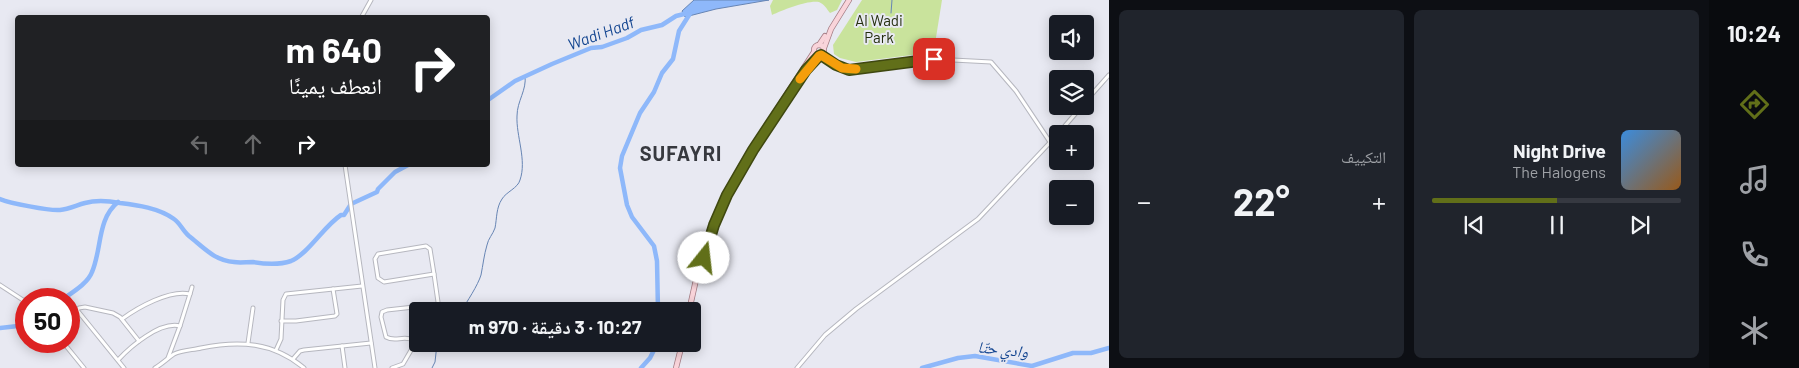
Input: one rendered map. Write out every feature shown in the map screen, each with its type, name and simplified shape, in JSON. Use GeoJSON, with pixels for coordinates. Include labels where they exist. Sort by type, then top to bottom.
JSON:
{"type":"FeatureCollection","features":[{"type":"Feature","properties":{"kind":"main road"},"geometry":{"type":"LineString","coordinates":[[818,54],[815,47],[819,45],[847,0]]}},
{"type":"Feature","properties":{"kind":"main road"},"geometry":{"type":"LineString","coordinates":[[692,302],[704,244],[724,196],[745,159],[818,54],[824,49],[829,34],[847,0]]}},
{"type":"Feature","properties":{"kind":"main road"},"geometry":{"type":"LineString","coordinates":[[819,45],[824,49]]}},
{"type":"Feature","properties":{"kind":"main road"},"geometry":{"type":"LineString","coordinates":[[677,368],[682,352]]}},
{"type":"Feature","properties":{"kind":"street"},"geometry":{"type":"LineString","coordinates":[[363,15],[371,0]]}},
{"type":"Feature","properties":{"kind":"street"},"geometry":{"type":"LineString","coordinates":[[824,49],[830,61]]}},
{"type":"Feature","properties":{"kind":"street"},"geometry":{"type":"LineString","coordinates":[[818,54],[849,70],[934,59],[991,62],[1016,91],[1049,140]]}},
{"type":"Feature","properties":{"kind":"street"},"geometry":{"type":"LineString","coordinates":[[1094,92],[1109,75]]}},
{"type":"Feature","properties":{"kind":"street"},"geometry":{"type":"LineString","coordinates":[[1066,125],[1074,115]]}},
{"type":"Feature","properties":{"kind":"street"},"geometry":{"type":"LineString","coordinates":[[797,368],[826,335],[856,309],[978,219],[1049,143]]}},
{"type":"Feature","properties":{"kind":"street"},"geometry":{"type":"LineString","coordinates":[[345,167],[375,368]]}},
{"type":"Feature","properties":{"kind":"street"},"geometry":{"type":"LineString","coordinates":[[434,274],[382,282],[378,278],[376,257],[381,253],[427,246],[430,249],[434,274],[438,302]]}},
{"type":"Feature","properties":{"kind":"street"},"geometry":{"type":"LineString","coordinates":[[0,285],[15,295]]}},
{"type":"Feature","properties":{"kind":"street"},"geometry":{"type":"LineString","coordinates":[[276,350],[280,339],[283,300],[286,294],[362,286]]}},
{"type":"Feature","properties":{"kind":"street"},"geometry":{"type":"LineString","coordinates":[[168,359],[192,287]]}},
{"type":"Feature","properties":{"kind":"street"},"geometry":{"type":"LineString","coordinates":[[281,321],[335,316],[337,314],[333,289]]}},
{"type":"Feature","properties":{"kind":"street"},"geometry":{"type":"LineString","coordinates":[[122,320],[130,313],[161,298],[179,293],[190,294]]}},
{"type":"Feature","properties":{"kind":"street"},"geometry":{"type":"LineString","coordinates":[[80,308],[88,307],[113,313],[122,320],[139,341]]}},
{"type":"Feature","properties":{"kind":"street"},"geometry":{"type":"LineString","coordinates":[[248,343],[253,308]]}},
{"type":"Feature","properties":{"kind":"street"},"geometry":{"type":"LineString","coordinates":[[409,308],[387,310],[382,312],[381,317],[386,337],[389,339],[409,337]]}},
{"type":"Feature","properties":{"kind":"street"},"geometry":{"type":"LineString","coordinates":[[80,314],[124,368]]}},
{"type":"Feature","properties":{"kind":"street"},"geometry":{"type":"LineString","coordinates":[[118,360],[139,341],[167,327],[180,326]]}},
{"type":"Feature","properties":{"kind":"street"},"geometry":{"type":"LineString","coordinates":[[156,368],[179,353],[230,344],[248,343],[276,350],[293,359],[304,368]]}},
{"type":"Feature","properties":{"kind":"street"},"geometry":{"type":"LineString","coordinates":[[293,359],[300,350],[371,343]]}},
{"type":"Feature","properties":{"kind":"street"},"geometry":{"type":"LineString","coordinates":[[342,346],[345,368]]}},
{"type":"Feature","properties":{"kind":"street"},"geometry":{"type":"LineString","coordinates":[[173,347],[179,353]]}},
{"type":"Feature","properties":{"kind":"street"},"geometry":{"type":"LineString","coordinates":[[392,368],[403,364],[410,352]]}},
{"type":"Feature","properties":{"kind":"street"},"geometry":{"type":"LineString","coordinates":[[72,353],[84,368]]}},
{"type":"Feature","properties":{"kind":"green space"},"geometry":{"type":"Polygon","coordinates":[[[773,0],[842,0],[837,10],[830,13],[819,2],[808,2],[772,15],[770,6],[773,0]]]}},
{"type":"Feature","properties":{"kind":"green space","name":"Al Wadi Park"},"geometry":{"type":"Polygon","coordinates":[[[862,0],[942,0],[934,50],[928,53],[856,62],[840,58],[834,54],[833,45],[862,0]]]}},
{"type":"Feature","properties":{"kind":"water"},"geometry":{"type":"Polygon","coordinates":[[[694,0],[769,0],[716,9],[685,17],[682,11],[694,0]]]}},
{"type":"Feature","properties":{"kind":"waterway"},"geometry":{"type":"LineString","coordinates":[[891,13],[892,0]]}},
{"type":"Feature","properties":{"kind":"waterway"},"geometry":{"type":"LineString","coordinates":[[658,302],[657,261],[654,246],[632,217],[627,205],[620,168],[622,156],[640,113],[654,92],[662,73],[673,59],[679,31],[691,12]]}},
{"type":"Feature","properties":{"kind":"waterway","name":"Wadi Hadf"},"geometry":{"type":"LineString","coordinates":[[490,99],[515,81],[552,64],[591,48],[602,47],[627,38],[641,30],[662,25],[676,16],[688,13]]}},
{"type":"Feature","properties":{"kind":"waterway"},"geometry":{"type":"LineString","coordinates":[[466,302],[481,275],[488,241],[495,228],[500,202],[520,180],[522,156],[517,116],[525,86],[525,76]]}},
{"type":"Feature","properties":{"kind":"waterway","name":"Wadi Hadf"},"geometry":{"type":"LineString","coordinates":[[0,199],[12,203],[55,210],[98,201],[148,208],[162,212],[174,219],[189,236],[210,253],[221,259],[236,262],[277,264],[291,261],[304,252],[328,226],[341,215],[344,215],[351,204],[377,192],[395,172],[404,167]]}},
{"type":"Feature","properties":{"kind":"waterway"},"geometry":{"type":"LineString","coordinates":[[79,288],[90,276],[106,217],[118,202]]}},
{"type":"Feature","properties":{"kind":"waterway"},"geometry":{"type":"LineString","coordinates":[[0,328],[15,326]]}},
{"type":"Feature","properties":{"kind":"waterway","name":"وادي حتّا"},"geometry":{"type":"LineString","coordinates":[[922,368],[958,358],[975,356],[1032,366],[1073,353],[1091,353],[1109,348]]}},
{"type":"Feature","properties":{"kind":"waterway"},"geometry":{"type":"LineString","coordinates":[[432,368],[436,352]]}},
{"type":"Feature","properties":{"kind":"waterway"},"geometry":{"type":"LineString","coordinates":[[641,368],[653,352]]}},
{"type":"Feature","properties":{"kind":"slow traffic"},"geometry":{"type":"LineString","coordinates":[[800,79],[808,67],[821,55],[842,68],[856,69]]}},
{"type":"Feature","properties":{"kind":"district","name":"SUFAYRI"},"geometry":{"type":"Point","coordinates":[681,154]}},
{"type":"Feature","properties":{"kind":"route"},"geometry":{"type":"LineString","coordinates":[[704,258],[716,219],[737,177],[806,70],[819,56],[821,55],[836,65],[849,70],[934,59]]}}]}
